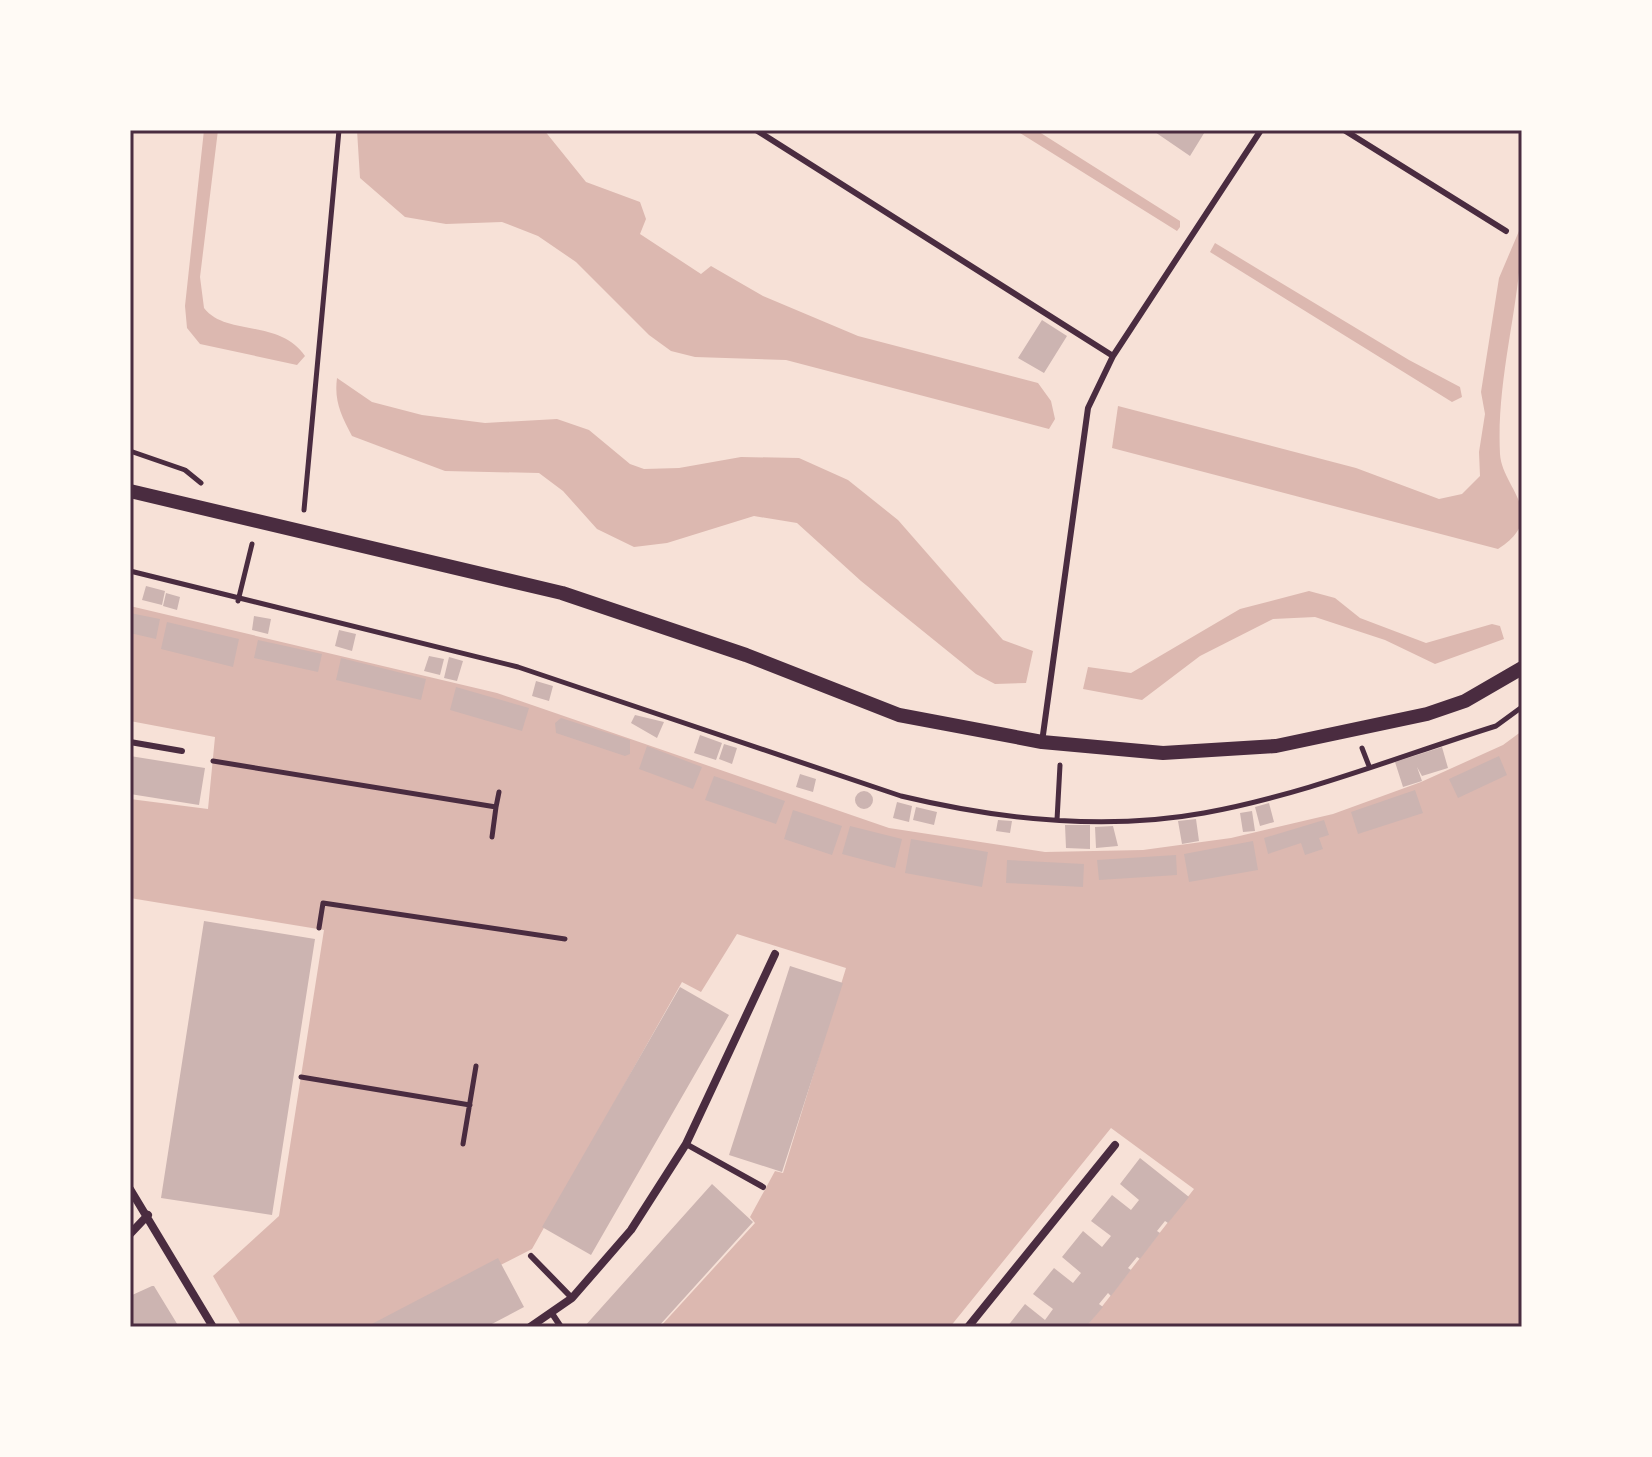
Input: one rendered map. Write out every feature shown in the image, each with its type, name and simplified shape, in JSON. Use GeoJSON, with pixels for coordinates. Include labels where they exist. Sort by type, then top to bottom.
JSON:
{"type":"FeatureCollection","features":[{"type":"Feature","properties":{"kind":"street"},"geometry":{"type":"LineString","coordinates":[[130,491],[562,593],[746,655],[899,715],[1042,742],[1163,753],[1276,746],[1427,714],[1465,701],[1522,668]]}},
{"type":"Feature","properties":{"kind":"street"},"geometry":{"type":"LineString","coordinates":[[530,1327],[572,1298],[631,1230],[686,1144],[775,954]]}},
{"type":"Feature","properties":{"kind":"street"},"geometry":{"type":"LineString","coordinates":[[968,1327],[1115,1145]]}},
{"type":"Feature","properties":{"kind":"street"},"geometry":{"type":"LineString","coordinates":[[130,1189],[213,1327]]}},
{"type":"Feature","properties":{"kind":"street"},"geometry":{"type":"LineString","coordinates":[[130,1234],[148,1215]]}},
{"type":"Feature","properties":{"kind":"lane"},"geometry":{"type":"LineString","coordinates":[[756,130],[1113,356]]}},
{"type":"Feature","properties":{"kind":"lane"},"geometry":{"type":"LineString","coordinates":[[1042,742],[1088,408],[1113,356],[1261,130]]}},
{"type":"Feature","properties":{"kind":"lane"},"geometry":{"type":"LineString","coordinates":[[1344,130],[1506,231]]}},
{"type":"Feature","properties":{"kind":"lane"},"geometry":{"type":"LineString","coordinates":[[130,742],[182,751]]}},
{"type":"Feature","properties":{"kind":"lane"},"geometry":{"type":"LineString","coordinates":[[686,1144],[763,1187]]}},
{"type":"Feature","properties":{"kind":"lane"},"geometry":{"type":"LineString","coordinates":[[531,1256],[572,1298]]}},
{"type":"Feature","properties":{"kind":"lane"},"geometry":{"type":"LineString","coordinates":[[551,1312],[561,1327]]}},
{"type":"Feature","properties":{"kind":"path"},"geometry":{"type":"LineString","coordinates":[[302,531],[339,130]]}},
{"type":"Feature","properties":{"kind":"path"},"geometry":{"type":"LineString","coordinates":[[238,601],[258,519]]}},
{"type":"Feature","properties":{"kind":"path"},"geometry":{"type":"LineString","coordinates":[[130,571],[238,601],[518,667],[901,796],[954,809],[1057,820],[1202,813],[1295,791],[1496,726],[1522,707]]}},
{"type":"Feature","properties":{"kind":"path"},"geometry":{"type":"LineString","coordinates":[[1057,820],[1061,743]]}},
{"type":"Feature","properties":{"kind":"path"},"geometry":{"type":"LineString","coordinates":[[213,761],[496,807]]}},
{"type":"Feature","properties":{"kind":"path"},"geometry":{"type":"LineString","coordinates":[[492,837],[499,792]]}},
{"type":"Feature","properties":{"kind":"path"},"geometry":{"type":"LineString","coordinates":[[319,928],[323,903],[565,939]]}},
{"type":"Feature","properties":{"kind":"path"},"geometry":{"type":"LineString","coordinates":[[463,1144],[476,1066]]}},
{"type":"Feature","properties":{"kind":"path"},"geometry":{"type":"LineString","coordinates":[[301,1077],[470,1105]]}},
{"type":"Feature","properties":{"kind":"shaded area"},"geometry":{"type":"Polygon","coordinates":[[[204,130],[218,130],[200,277],[204,308],[226,322],[267,332],[294,344],[305,356],[297,365],[200,344],[187,328],[185,306],[204,130]]]}},
{"type":"Feature","properties":{"kind":"shaded area"},"geometry":{"type":"Polygon","coordinates":[[[357,130],[544,130],[586,182],[640,202],[646,219],[640,234],[701,274],[711,266],[763,296],[858,336],[1038,383],[1051,401],[1055,419],[1049,429],[786,360],[695,357],[671,351],[649,335],[576,262],[538,236],[502,222],[446,224],[405,217],[360,178],[357,130]]]}},
{"type":"Feature","properties":{"kind":"shaded area"},"geometry":{"type":"Polygon","coordinates":[[[1015,130],[1036,130],[1180,221],[1180,227],[1177,231],[1015,130]]]}},
{"type":"Feature","properties":{"kind":"shaded area"},"geometry":{"type":"Polygon","coordinates":[[[1522,224],[1518,281],[1502,396],[1500,454],[1522,513],[1521,525],[1513,537],[1498,549],[1112,448],[1118,406],[1356,468],[1439,499],[1462,494],[1480,476],[1479,452],[1485,414],[1481,392],[1499,278],[1522,224]]]}},
{"type":"Feature","properties":{"kind":"shaded area"},"geometry":{"type":"Polygon","coordinates":[[[1215,243],[1409,360],[1460,387],[1462,397],[1452,402],[1210,252],[1215,243]]]}},
{"type":"Feature","properties":{"kind":"shaded area"},"geometry":{"type":"Polygon","coordinates":[[[337,378],[372,402],[422,415],[485,423],[557,419],[589,430],[630,464],[644,469],[679,468],[741,457],[799,458],[848,480],[898,520],[1003,640],[1033,651],[1026,683],[995,684],[976,674],[861,581],[797,523],[754,516],[667,543],[634,547],[597,529],[563,491],[539,473],[445,471],[352,436],[339,408],[337,378]]]}},
{"type":"Feature","properties":{"kind":"shaded area"},"geometry":{"type":"Polygon","coordinates":[[[1309,591],[1335,598],[1360,618],[1426,643],[1492,624],[1500,626],[1504,639],[1435,664],[1385,640],[1315,617],[1273,619],[1200,656],[1142,700],[1083,689],[1088,667],[1131,673],[1240,609],[1309,591]]]}},
{"type":"Feature","properties":{"kind":"shaded area"},"geometry":{"type":"Polygon","coordinates":[[[130,606],[497,693],[889,828],[1045,852],[1143,850],[1231,838],[1333,814],[1421,782],[1503,745],[1522,731],[1522,1327],[1086,1327],[1194,1189],[1111,1128],[950,1327],[660,1327],[755,1223],[750,1217],[775,1171],[783,1173],[846,968],[737,934],[701,992],[682,982],[532,1249],[378,1327],[242,1327],[213,1276],[279,1216],[324,930],[130,898],[130,799],[208,809],[215,737],[130,721],[130,606]]]}},
{"type":"Feature","properties":{"kind":"building"},"geometry":{"type":"Polygon","coordinates":[[[1152,130],[1206,130],[1190,156],[1152,130]]]}},
{"type":"Feature","properties":{"kind":"building"},"geometry":{"type":"Polygon","coordinates":[[[1042,320],[1067,336],[1044,373],[1018,358],[1042,320]]]}},
{"type":"Feature","properties":{"kind":"building"},"geometry":{"type":"Polygon","coordinates":[[[146,586],[165,591],[162,605],[142,600],[146,586]]]}},
{"type":"Feature","properties":{"kind":"building"},"geometry":{"type":"Polygon","coordinates":[[[166,593],[180,597],[177,610],[163,606],[166,593]]]}},
{"type":"Feature","properties":{"kind":"building"},"geometry":{"type":"Polygon","coordinates":[[[130,613],[160,619],[156,639],[130,633],[130,613]]]}},
{"type":"Feature","properties":{"kind":"building"},"geometry":{"type":"Polygon","coordinates":[[[254,616],[271,619],[268,634],[252,630],[254,616]]]}},
{"type":"Feature","properties":{"kind":"building"},"geometry":{"type":"Polygon","coordinates":[[[167,622],[239,639],[233,667],[161,649],[167,622]]]}},
{"type":"Feature","properties":{"kind":"building"},"geometry":{"type":"Polygon","coordinates":[[[339,630],[356,634],[352,651],[335,646],[339,630]]]}},
{"type":"Feature","properties":{"kind":"building"},"geometry":{"type":"Polygon","coordinates":[[[258,640],[322,654],[318,672],[254,658],[258,640]]]}},
{"type":"Feature","properties":{"kind":"building"},"geometry":{"type":"Polygon","coordinates":[[[429,656],[444,659],[440,675],[424,671],[429,656]]]}},
{"type":"Feature","properties":{"kind":"building"},"geometry":{"type":"Polygon","coordinates":[[[449,657],[463,661],[457,681],[444,678],[449,657]]]}},
{"type":"Feature","properties":{"kind":"building"},"geometry":{"type":"Polygon","coordinates":[[[341,658],[426,679],[421,700],[336,680],[341,658]]]}},
{"type":"Feature","properties":{"kind":"building"},"geometry":{"type":"Polygon","coordinates":[[[536,681],[553,686],[549,701],[532,696],[536,681]]]}},
{"type":"Feature","properties":{"kind":"building"},"geometry":{"type":"Polygon","coordinates":[[[456,687],[529,708],[522,731],[450,710],[456,687]]]}},
{"type":"Feature","properties":{"kind":"building"},"geometry":{"type":"Polygon","coordinates":[[[635,715],[664,722],[657,738],[631,723],[635,715]]]}},
{"type":"Feature","properties":{"kind":"building"},"geometry":{"type":"Polygon","coordinates":[[[561,718],[630,740],[630,754],[625,756],[556,733],[555,723],[561,718]]]}},
{"type":"Feature","properties":{"kind":"building"},"geometry":{"type":"Polygon","coordinates":[[[700,735],[722,743],[716,760],[694,753],[700,735]]]}},
{"type":"Feature","properties":{"kind":"building"},"geometry":{"type":"Polygon","coordinates":[[[724,744],[737,748],[732,764],[719,759],[724,744]]]}},
{"type":"Feature","properties":{"kind":"building"},"geometry":{"type":"Polygon","coordinates":[[[647,746],[702,767],[693,789],[639,769],[647,746]]]}},
{"type":"Feature","properties":{"kind":"building"},"geometry":{"type":"Polygon","coordinates":[[[1442,747],[1448,768],[1422,776],[1417,767],[1422,781],[1403,787],[1395,762],[1442,747]]]}},
{"type":"Feature","properties":{"kind":"building"},"geometry":{"type":"Polygon","coordinates":[[[130,756],[205,768],[199,805],[130,794],[130,756]]]}},
{"type":"Feature","properties":{"kind":"building"},"geometry":{"type":"Polygon","coordinates":[[[1499,756],[1507,775],[1458,798],[1449,779],[1499,756]]]}},
{"type":"Feature","properties":{"kind":"building"},"geometry":{"type":"Polygon","coordinates":[[[800,774],[816,779],[813,792],[796,787],[800,774]]]}},
{"type":"Feature","properties":{"kind":"building"},"geometry":{"type":"Polygon","coordinates":[[[714,776],[785,801],[776,824],[705,800],[714,776]]]}},
{"type":"Feature","properties":{"kind":"building"},"geometry":{"type":"Polygon","coordinates":[[[1415,790],[1423,813],[1358,834],[1351,812],[1415,790]]]}},
{"type":"Feature","properties":{"kind":"building"},"geometry":{"type":"Polygon","coordinates":[[[864,791],[873,800],[864,809],[855,800],[864,791]]]}},
{"type":"Feature","properties":{"kind":"building"},"geometry":{"type":"Polygon","coordinates":[[[897,802],[912,806],[909,822],[893,818],[897,802]]]}},
{"type":"Feature","properties":{"kind":"building"},"geometry":{"type":"Polygon","coordinates":[[[1269,803],[1274,822],[1260,826],[1255,807],[1269,803]]]}},
{"type":"Feature","properties":{"kind":"building"},"geometry":{"type":"Polygon","coordinates":[[[916,807],[937,812],[934,825],[913,820],[916,807]]]}},
{"type":"Feature","properties":{"kind":"building"},"geometry":{"type":"Polygon","coordinates":[[[793,810],[842,826],[832,855],[784,839],[793,810]]]}},
{"type":"Feature","properties":{"kind":"building"},"geometry":{"type":"Polygon","coordinates":[[[1252,811],[1255,831],[1243,832],[1240,813],[1252,811]]]}},
{"type":"Feature","properties":{"kind":"building"},"geometry":{"type":"Polygon","coordinates":[[[1196,819],[1199,841],[1182,844],[1178,821],[1196,819]]]}},
{"type":"Feature","properties":{"kind":"building"},"geometry":{"type":"Polygon","coordinates":[[[998,820],[1012,821],[1010,833],[996,831],[998,820]]]}},
{"type":"Feature","properties":{"kind":"building"},"geometry":{"type":"Polygon","coordinates":[[[1324,820],[1329,835],[1319,838],[1323,849],[1305,855],[1301,843],[1268,854],[1264,838],[1324,820]]]}},
{"type":"Feature","properties":{"kind":"building"},"geometry":{"type":"Polygon","coordinates":[[[1065,825],[1090,825],[1090,849],[1066,848],[1065,825]]]}},
{"type":"Feature","properties":{"kind":"building"},"geometry":{"type":"Polygon","coordinates":[[[850,826],[902,839],[895,868],[842,854],[850,826]]]}},
{"type":"Feature","properties":{"kind":"building"},"geometry":{"type":"Polygon","coordinates":[[[1113,826],[1118,846],[1096,848],[1095,827],[1113,826]]]}},
{"type":"Feature","properties":{"kind":"building"},"geometry":{"type":"Polygon","coordinates":[[[911,839],[988,852],[982,887],[905,873],[911,839]]]}},
{"type":"Feature","properties":{"kind":"building"},"geometry":{"type":"Polygon","coordinates":[[[1253,841],[1258,870],[1189,882],[1184,854],[1253,841]]]}},
{"type":"Feature","properties":{"kind":"building"},"geometry":{"type":"Polygon","coordinates":[[[1176,855],[1177,875],[1099,880],[1097,860],[1176,855]]]}},
{"type":"Feature","properties":{"kind":"building"},"geometry":{"type":"Polygon","coordinates":[[[1007,860],[1084,864],[1083,887],[1006,883],[1007,860]]]}},
{"type":"Feature","properties":{"kind":"building"},"geometry":{"type":"Polygon","coordinates":[[[204,921],[315,939],[272,1215],[161,1198],[204,921]]]}},
{"type":"Feature","properties":{"kind":"building"},"geometry":{"type":"Polygon","coordinates":[[[790,966],[843,983],[782,1172],[729,1155],[790,966]]]}},
{"type":"Feature","properties":{"kind":"building"},"geometry":{"type":"Polygon","coordinates":[[[680,987],[729,1015],[591,1255],[542,1227],[680,987]]]}},
{"type":"Feature","properties":{"kind":"building"},"geometry":{"type":"Polygon","coordinates":[[[1140,1158],[1189,1197],[1168,1223],[1165,1221],[1157,1231],[1160,1233],[1140,1259],[1137,1257],[1128,1268],[1131,1270],[1111,1296],[1108,1293],[1099,1304],[1103,1307],[1086,1327],[1007,1327],[1025,1304],[1045,1320],[1053,1309],[1033,1294],[1054,1268],[1073,1283],[1081,1273],[1062,1257],[1083,1231],[1102,1247],[1111,1236],[1091,1221],[1112,1195],[1131,1210],[1139,1200],[1120,1184],[1140,1158]]]}},
{"type":"Feature","properties":{"kind":"building"},"geometry":{"type":"Polygon","coordinates":[[[712,1184],[753,1222],[658,1327],[584,1327],[712,1184]]]}},
{"type":"Feature","properties":{"kind":"building"},"geometry":{"type":"Polygon","coordinates":[[[498,1258],[524,1307],[488,1326],[366,1327],[498,1258]]]}},
{"type":"Feature","properties":{"kind":"building"},"geometry":{"type":"Polygon","coordinates":[[[152,1286],[179,1327],[130,1327],[130,1296],[152,1286]]]}}]}
